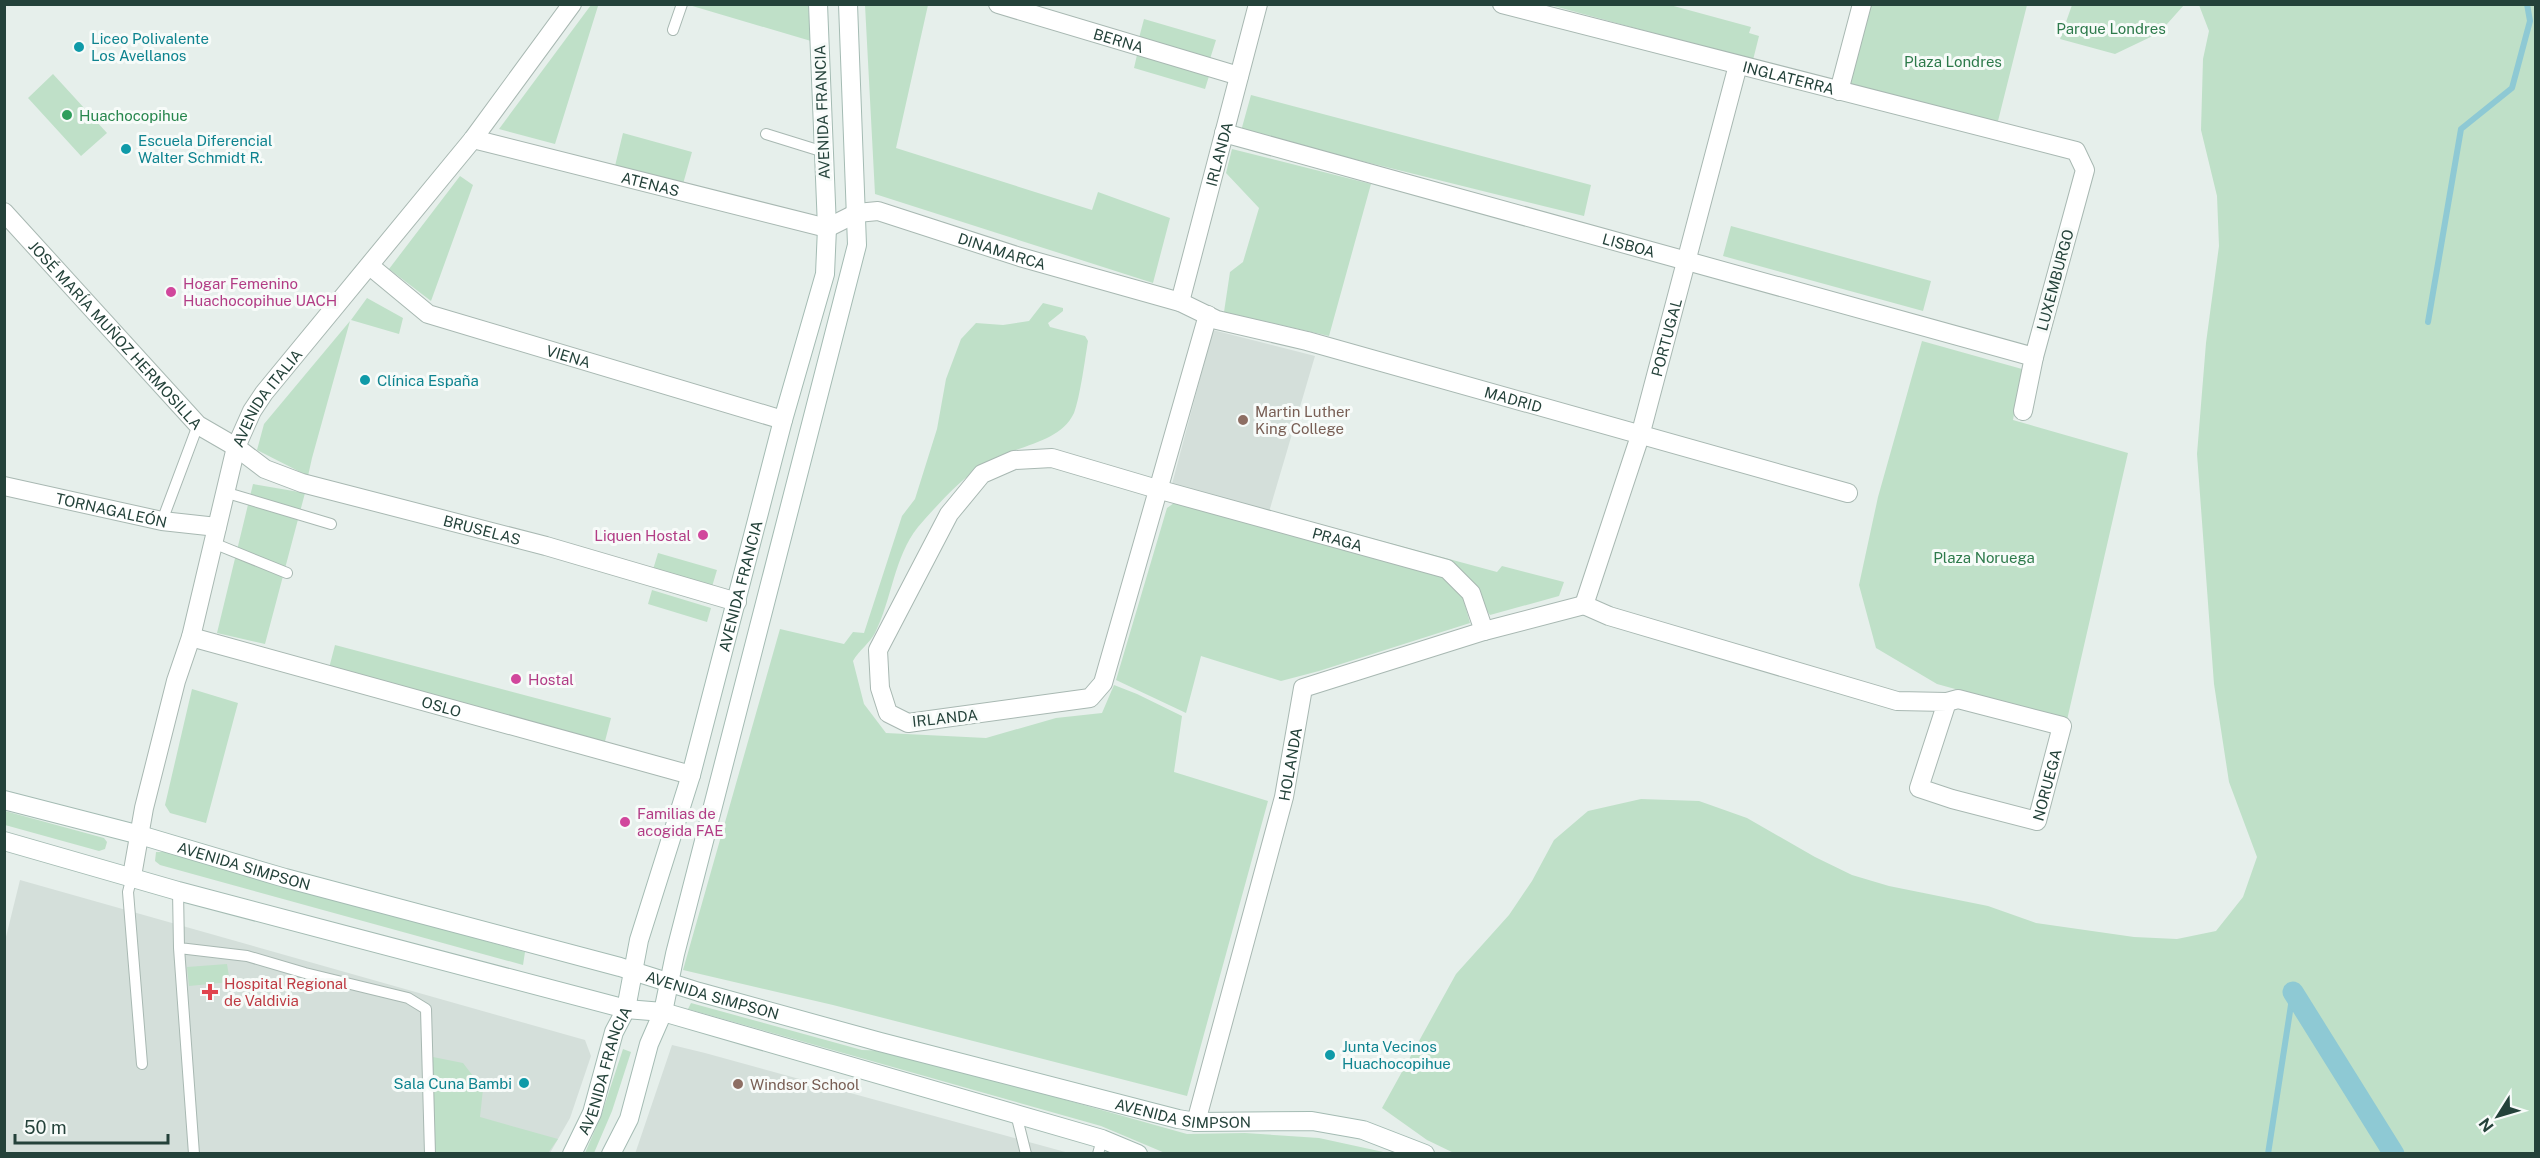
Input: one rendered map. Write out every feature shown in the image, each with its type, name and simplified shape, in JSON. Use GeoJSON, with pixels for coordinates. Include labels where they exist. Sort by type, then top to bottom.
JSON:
{"type":"FeatureCollection","features":[{"type":"Feature","properties":{"kind":"street","name":"AVENIDA ITALIA"},"geometry":{"type":"LineString","coordinates":[[132,876],[144,808],[176,681],[191,637],[224,492],[243,429],[264,393],[473,139],[572,4]]}},
{"type":"Feature","properties":{"kind":"street","name":"AVENIDA FRANCIA"},"geometry":{"type":"LineString","coordinates":[[572,1154],[592,1113],[614,1032],[626,1009],[639,940],[691,775],[783,420],[825,274],[827,228],[818,4]]}},
{"type":"Feature","properties":{"kind":"street","name":"AVENIDA FRANCIA"},"geometry":{"type":"LineString","coordinates":[[611,1154],[629,1119],[650,1044],[663,1012],[857,245],[848,4]]}},
{"type":"Feature","properties":{"kind":"street","name":"BERNA"},"geometry":{"type":"LineString","coordinates":[[998,4],[1239,76]]}},
{"type":"Feature","properties":{"kind":"street","name":"IRLANDA"},"geometry":{"type":"LineString","coordinates":[[1180,302],[1258,4]]}},
{"type":"Feature","properties":{"kind":"street","name":"INGLATERRA"},"geometry":{"type":"LineString","coordinates":[[1502,4],[1526,8],[1738,65],[2076,151]]}},
{"type":"Feature","properties":{"kind":"street"},"geometry":{"type":"LineString","coordinates":[[1839,91],[1862,4]]}},
{"type":"Feature","properties":{"kind":"street","name":"PORTUGAL"},"geometry":{"type":"LineString","coordinates":[[1584,605],[1640,436],[1738,65]]}},
{"type":"Feature","properties":{"kind":"street","name":"LISBOA"},"geometry":{"type":"LineString","coordinates":[[1224,133],[2034,357]]}},
{"type":"Feature","properties":{"kind":"street","name":"ATENAS"},"geometry":{"type":"LineString","coordinates":[[473,139],[827,228]]}},
{"type":"Feature","properties":{"kind":"street","name":"LUXEMBURGO"},"geometry":{"type":"LineString","coordinates":[[2023,411],[2034,357],[2085,170],[2076,151]]}},
{"type":"Feature","properties":{"kind":"street","name":"DINAMARCA"},"geometry":{"type":"LineString","coordinates":[[827,228],[857,213],[878,211],[1020,257],[1180,302]]}},
{"type":"Feature","properties":{"kind":"street","name":"JOSÉ MARÍA MUÑOZ HERMOSILLA"},"geometry":{"type":"LineString","coordinates":[[4,212],[198,425],[236,447]]}},
{"type":"Feature","properties":{"kind":"street","name":"VIENA"},"geometry":{"type":"LineString","coordinates":[[370,266],[428,314],[783,420]]}},
{"type":"Feature","properties":{"kind":"street","name":"MADRID"},"geometry":{"type":"LineString","coordinates":[[1180,302],[1217,320],[1307,340],[1848,493]]}},
{"type":"Feature","properties":{"kind":"street","name":"IRLANDA"},"geometry":{"type":"LineString","coordinates":[[1157,489],[1052,458],[1014,460],[982,474],[949,514],[878,650],[880,688],[888,713],[908,723],[1090,698],[1103,683],[1208,315]]}},
{"type":"Feature","properties":{"kind":"street","name":"BRUSELAS"},"geometry":{"type":"LineString","coordinates":[[236,447],[265,469],[302,483],[546,546],[737,602]]}},
{"type":"Feature","properties":{"kind":"street","name":"TORNAGALEÓN"},"geometry":{"type":"LineString","coordinates":[[4,486],[215,535]]}},
{"type":"Feature","properties":{"kind":"street","name":"PRAGA"},"geometry":{"type":"LineString","coordinates":[[1157,489],[1447,569],[1471,593],[1484,631]]}},
{"type":"Feature","properties":{"kind":"street","name":"HOLANDA"},"geometry":{"type":"LineString","coordinates":[[1196,1122],[1284,797],[1303,688],[1484,631],[1584,605]]}},
{"type":"Feature","properties":{"kind":"street","name":"NORUEGA"},"geometry":{"type":"LineString","coordinates":[[1584,605],[1609,616],[1898,701],[1947,702],[1958,699],[2062,726],[2037,821],[1919,788],[1947,702]]}},
{"type":"Feature","properties":{"kind":"street","name":"OSLO"},"geometry":{"type":"LineString","coordinates":[[191,637],[691,775]]}},
{"type":"Feature","properties":{"kind":"street","name":"AVENIDA SIMPSON"},"geometry":{"type":"LineString","coordinates":[[4,800],[140,835],[285,878],[609,964],[633,973],[891,1045],[1196,1122],[1312,1121],[1363,1130],[1425,1154]]}},
{"type":"Feature","properties":{"kind":"street","name":"AVENIDA SIMPSON"},"geometry":{"type":"LineString","coordinates":[[4,841],[178,891],[626,1009],[663,1012],[1016,1113],[1100,1146],[1138,1154]]}},
{"type":"Feature","properties":{"kind":"lane"},"geometry":{"type":"LineString","coordinates":[[673,30],[682,4]]}},
{"type":"Feature","properties":{"kind":"lane"},"geometry":{"type":"LineString","coordinates":[[766,134],[824,152]]}},
{"type":"Feature","properties":{"kind":"lane"},"geometry":{"type":"LineString","coordinates":[[162,521],[198,425]]}},
{"type":"Feature","properties":{"kind":"lane"},"geometry":{"type":"LineString","coordinates":[[224,492],[332,524]]}},
{"type":"Feature","properties":{"kind":"lane"},"geometry":{"type":"LineString","coordinates":[[215,535],[287,573]]}},
{"type":"Feature","properties":{"kind":"lane"},"geometry":{"type":"LineString","coordinates":[[132,876],[128,892],[142,1064]]}},
{"type":"Feature","properties":{"kind":"lane"},"geometry":{"type":"LineString","coordinates":[[178,891],[179,948],[194,1154]]}},
{"type":"Feature","properties":{"kind":"lane"},"geometry":{"type":"LineString","coordinates":[[179,948],[247,956],[305,973],[408,998],[426,1009],[430,1154]]}},
{"type":"Feature","properties":{"kind":"lane"},"geometry":{"type":"LineString","coordinates":[[1016,1113],[1026,1154]]}},
{"type":"Feature","properties":{"kind":"shaded area","name":"Martin Luther King College"},"geometry":{"type":"Polygon","coordinates":[[[1213,330],[1315,356],[1269,512],[1172,484],[1213,330]]]}},
{"type":"Feature","properties":{"kind":"shaded area","name":"Hospital Regional de Valdivia"},"geometry":{"type":"Polygon","coordinates":[[[20,880],[585,1040],[591,1056],[570,1118],[550,1153],[5,1154],[4,945],[20,880]]]}},
{"type":"Feature","properties":{"kind":"shaded area","name":"Windsor School"},"geometry":{"type":"Polygon","coordinates":[[[672,1045],[705,1053],[1069,1153],[635,1154],[672,1045]]]}},
{"type":"Feature","properties":{"kind":"green space","name":"Parque Londres"},"geometry":{"type":"Polygon","coordinates":[[[2072,4],[2184,5],[2159,33],[2115,54],[2060,39],[2072,4]]]}},
{"type":"Feature","properties":{"kind":"green space"},"geometry":{"type":"Polygon","coordinates":[[[591,5],[598,6],[555,144],[499,129],[591,5]]]}},
{"type":"Feature","properties":{"kind":"green space"},"geometry":{"type":"Polygon","coordinates":[[[689,5],[808,5],[811,41],[689,5]]]}},
{"type":"Feature","properties":{"kind":"green space"},"geometry":{"type":"Polygon","coordinates":[[[865,5],[928,5],[896,148],[1092,210],[1098,192],[1170,218],[1153,283],[875,194],[865,5]]]}},
{"type":"Feature","properties":{"kind":"green space"},"geometry":{"type":"Polygon","coordinates":[[[1550,5],[1670,5],[1751,27],[1749,33],[1759,36],[1753,60],[1550,5]]]}},
{"type":"Feature","properties":{"kind":"green space","name":"Plaza Londres"},"geometry":{"type":"Polygon","coordinates":[[[1867,5],[2027,5],[1996,129],[1844,93],[1867,5]]]}},
{"type":"Feature","properties":{"kind":"green space"},"geometry":{"type":"Polygon","coordinates":[[[2199,5],[2535,5],[2535,1153],[1456,1154],[1427,1140],[1382,1108],[1456,974],[1509,915],[1532,881],[1554,840],[1588,811],[1641,799],[1699,801],[1747,818],[1815,857],[1852,875],[1889,886],[1988,906],[2036,923],[2134,937],[2177,939],[2216,931],[2243,897],[2257,857],[2229,782],[2214,684],[2197,454],[2206,343],[2219,246],[2217,196],[2201,130],[2203,59],[2209,31],[2199,5]]]}},
{"type":"Feature","properties":{"kind":"green space"},"geometry":{"type":"Polygon","coordinates":[[[1144,19],[1216,40],[1210,59],[1139,38],[1144,19]]]}},
{"type":"Feature","properties":{"kind":"green space"},"geometry":{"type":"Polygon","coordinates":[[[1137,55],[1209,76],[1205,89],[1134,68],[1137,55]]]}},
{"type":"Feature","properties":{"kind":"green space","name":"Huachocopihue"},"geometry":{"type":"Polygon","coordinates":[[[53,74],[107,133],[81,156],[28,98],[53,74]]]}},
{"type":"Feature","properties":{"kind":"green space"},"geometry":{"type":"Polygon","coordinates":[[[1251,95],[1591,185],[1584,216],[1241,131],[1251,95]]]}},
{"type":"Feature","properties":{"kind":"green space"},"geometry":{"type":"Polygon","coordinates":[[[623,133],[692,152],[683,184],[615,166],[623,133]]]}},
{"type":"Feature","properties":{"kind":"green space"},"geometry":{"type":"Polygon","coordinates":[[[1232,149],[1371,184],[1329,336],[1224,312],[1230,272],[1243,262],[1259,208],[1226,173],[1232,149]]]}},
{"type":"Feature","properties":{"kind":"green space"},"geometry":{"type":"Polygon","coordinates":[[[460,176],[473,185],[431,301],[389,269],[460,176]]]}},
{"type":"Feature","properties":{"kind":"green space"},"geometry":{"type":"Polygon","coordinates":[[[1731,226],[1931,281],[1923,311],[1723,256],[1731,226]]]}},
{"type":"Feature","properties":{"kind":"green space"},"geometry":{"type":"Polygon","coordinates":[[[367,298],[403,318],[399,334],[351,320],[367,298]]]}},
{"type":"Feature","properties":{"kind":"green space"},"geometry":{"type":"Polygon","coordinates":[[[1043,303],[1063,308],[1063,311],[1048,323],[1050,327],[1085,336],[1088,341],[1074,413],[1067,424],[1057,432],[1034,444],[995,458],[975,470],[925,519],[904,551],[875,633],[853,661],[864,704],[886,733],[986,738],[1056,718],[1102,713],[1114,685],[1182,716],[1174,772],[1268,801],[1187,1096],[833,1005],[683,970],[780,629],[844,644],[853,632],[864,633],[902,516],[915,499],[937,429],[946,379],[961,339],[976,323],[1003,325],[1029,321],[1043,303]]]}},
{"type":"Feature","properties":{"kind":"green space"},"geometry":{"type":"Polygon","coordinates":[[[350,321],[308,476],[257,450],[264,424],[350,321]]]}},
{"type":"Feature","properties":{"kind":"green space","name":"Plaza Noruega"},"geometry":{"type":"Polygon","coordinates":[[[1922,341],[2022,369],[2013,420],[2128,453],[2067,720],[1937,684],[1876,648],[1859,585],[1878,497],[1922,341]]]}},
{"type":"Feature","properties":{"kind":"green space"},"geometry":{"type":"Polygon","coordinates":[[[253,484],[305,493],[265,644],[217,633],[253,484]]]}},
{"type":"Feature","properties":{"kind":"green space"},"geometry":{"type":"Polygon","coordinates":[[[1174,503],[1446,576],[1460,587],[1470,623],[1281,681],[1201,656],[1186,713],[1116,680],[1167,508],[1174,503]]]}},
{"type":"Feature","properties":{"kind":"green space"},"geometry":{"type":"Polygon","coordinates":[[[1283,514],[1497,572],[1502,566],[1564,582],[1559,596],[1490,615],[1456,566],[1283,517],[1283,514]]]}},
{"type":"Feature","properties":{"kind":"green space"},"geometry":{"type":"Polygon","coordinates":[[[658,553],[717,570],[711,590],[652,573],[658,553]]]}},
{"type":"Feature","properties":{"kind":"green space"},"geometry":{"type":"Polygon","coordinates":[[[652,590],[711,608],[707,622],[648,604],[652,590]]]}},
{"type":"Feature","properties":{"kind":"green space"},"geometry":{"type":"Polygon","coordinates":[[[335,645],[611,718],[603,749],[328,672],[335,645]]]}},
{"type":"Feature","properties":{"kind":"green space"},"geometry":{"type":"Polygon","coordinates":[[[192,689],[238,703],[206,823],[170,813],[165,805],[192,689]]]}},
{"type":"Feature","properties":{"kind":"green space"},"geometry":{"type":"Polygon","coordinates":[[[5,811],[104,838],[107,842],[105,849],[99,851],[5,825],[5,811]]]}},
{"type":"Feature","properties":{"kind":"green space"},"geometry":{"type":"Polygon","coordinates":[[[156,852],[165,852],[525,952],[523,965],[160,865],[155,861],[156,852]]]}},
{"type":"Feature","properties":{"kind":"green space"},"geometry":{"type":"Polygon","coordinates":[[[227,964],[230,982],[189,986],[187,967],[227,964]]]}},
{"type":"Feature","properties":{"kind":"green space"},"geometry":{"type":"Polygon","coordinates":[[[691,1003],[862,1050],[891,1051],[1187,1134],[1245,1133],[1319,1138],[1388,1153],[1165,1153],[1101,1126],[688,1009],[691,1003]]]}},
{"type":"Feature","properties":{"kind":"green space"},"geometry":{"type":"Polygon","coordinates":[[[623,1049],[631,1052],[612,1111],[594,1153],[585,1153],[601,1116],[623,1049]]]}},
{"type":"Feature","properties":{"kind":"green space"},"geometry":{"type":"Polygon","coordinates":[[[428,1056],[463,1063],[483,1089],[480,1117],[558,1139],[548,1153],[433,1153],[428,1056]]]}},
{"type":"Feature","properties":{"kind":"waterway"},"geometry":{"type":"LineString","coordinates":[[2428,322],[2461,129],[2512,88],[2530,21],[2527,4]]}},
{"type":"Feature","properties":{"kind":"waterway"},"geometry":{"type":"LineString","coordinates":[[2268,1154],[2293,992]]}},
{"type":"Feature","properties":{"kind":"waterway"},"geometry":{"type":"LineString","coordinates":[[2293,992],[2394,1154]]}},
{"type":"Feature","properties":{"kind":"place","name":"Liceo Polivalente Los Avellanos"},"geometry":{"type":"Point","coordinates":[79,47]}},
{"type":"Feature","properties":{"kind":"place","name":"Huachocopihue"},"geometry":{"type":"Point","coordinates":[67,115]}},
{"type":"Feature","properties":{"kind":"place","name":"Escuela Diferencial Walter Schmidt R."},"geometry":{"type":"Point","coordinates":[126,149]}},
{"type":"Feature","properties":{"kind":"place","name":"Hogar Femenino Huachocopihue UACH"},"geometry":{"type":"Point","coordinates":[171,292]}},
{"type":"Feature","properties":{"kind":"place","name":"Clínica España"},"geometry":{"type":"Point","coordinates":[365,380]}},
{"type":"Feature","properties":{"kind":"place","name":"Martin Luther King College"},"geometry":{"type":"Point","coordinates":[1243,420]}},
{"type":"Feature","properties":{"kind":"place","name":"Liquen Hostal"},"geometry":{"type":"Point","coordinates":[703,535]}},
{"type":"Feature","properties":{"kind":"place","name":"Hostal"},"geometry":{"type":"Point","coordinates":[516,679]}},
{"type":"Feature","properties":{"kind":"place","name":"Familias de acogida FAE"},"geometry":{"type":"Point","coordinates":[625,822]}},
{"type":"Feature","properties":{"kind":"place","name":"Hospital Regional de Valdivia"},"geometry":{"type":"Point","coordinates":[210,992]}},
{"type":"Feature","properties":{"kind":"place","name":"Junta Vecinos Huachocopihue"},"geometry":{"type":"Point","coordinates":[1330,1055]}},
{"type":"Feature","properties":{"kind":"place","name":"Sala Cuna Bambi"},"geometry":{"type":"Point","coordinates":[524,1083]}},
{"type":"Feature","properties":{"kind":"place","name":"Windsor School"},"geometry":{"type":"Point","coordinates":[738,1084]}}]}
